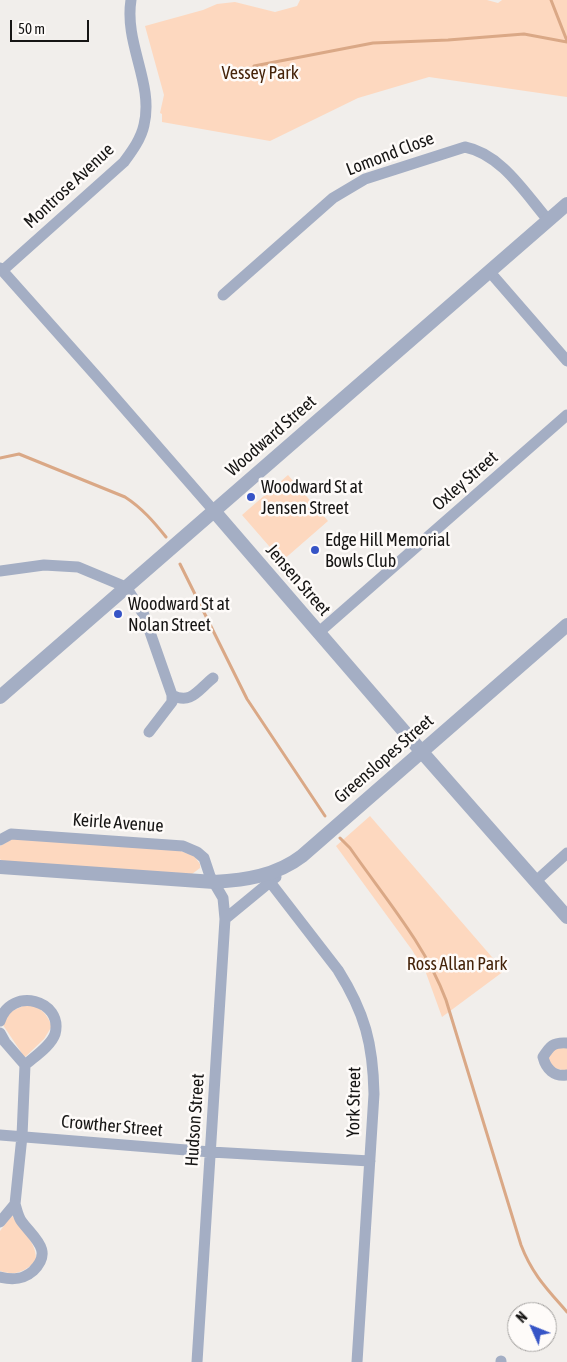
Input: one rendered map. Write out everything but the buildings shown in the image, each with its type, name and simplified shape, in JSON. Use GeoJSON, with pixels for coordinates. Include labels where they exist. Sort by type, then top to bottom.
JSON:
{"type":"FeatureCollection","features":[{"type":"Feature","properties":{"kind":"street","name":"Montrose Avenue"},"geometry":{"type":"LineString","coordinates":[[1,269],[124,162],[138,140],[144,126],[146,100],[130,27],[131,0]]}},
{"type":"Feature","properties":{"kind":"street","name":"Lomond Close"},"geometry":{"type":"LineString","coordinates":[[223,295],[334,198],[348,188],[365,179],[459,148],[477,149],[498,163],[548,220]]}},
{"type":"Feature","properties":{"kind":"street","name":"Woodward Street"},"geometry":{"type":"LineString","coordinates":[[0,697],[567,204]]}},
{"type":"Feature","properties":{"kind":"street","name":"Jensen Street"},"geometry":{"type":"LineString","coordinates":[[1,269],[567,917]]}},
{"type":"Feature","properties":{"kind":"street"},"geometry":{"type":"LineString","coordinates":[[489,271],[567,361]]}},
{"type":"Feature","properties":{"kind":"street","name":"Oxley Street"},"geometry":{"type":"LineString","coordinates":[[318,633],[567,415]]}},
{"type":"Feature","properties":{"kind":"street"},"geometry":{"type":"LineString","coordinates":[[0,571],[44,566],[78,568],[126,587],[144,615],[172,695],[172,702],[149,732]]}},
{"type":"Feature","properties":{"kind":"street","name":"Greenslopes Street"},"geometry":{"type":"LineString","coordinates":[[269,878],[302,856],[567,625]]}},
{"type":"Feature","properties":{"kind":"street"},"geometry":{"type":"LineString","coordinates":[[172,695],[181,700],[188,699],[213,678]]}},
{"type":"Feature","properties":{"kind":"street","name":"Keirle Avenue"},"geometry":{"type":"LineString","coordinates":[[0,840],[11,834],[183,846],[197,852],[204,858],[214,882]]}},
{"type":"Feature","properties":{"kind":"street"},"geometry":{"type":"LineString","coordinates":[[536,882],[567,853]]}},
{"type":"Feature","properties":{"kind":"street"},"geometry":{"type":"LineString","coordinates":[[0,867],[214,882],[269,878]]}},
{"type":"Feature","properties":{"kind":"street"},"geometry":{"type":"LineString","coordinates":[[226,920],[269,878]]}},
{"type":"Feature","properties":{"kind":"street","name":"York Street"},"geometry":{"type":"LineString","coordinates":[[269,878],[338,970],[358,1004],[371,1046],[374,1067],[374,1094],[357,1362]]}},
{"type":"Feature","properties":{"kind":"street","name":"Hudson Street"},"geometry":{"type":"LineString","coordinates":[[197,1362],[226,920],[223,898],[214,882]]}},
{"type":"Feature","properties":{"kind":"street"},"geometry":{"type":"LineString","coordinates":[[0,1021],[5,1010],[12,1004],[30,1000],[47,1008],[53,1016],[56,1025],[55,1035],[25,1065]]}},
{"type":"Feature","properties":{"kind":"street"},"geometry":{"type":"LineString","coordinates":[[0,1034],[25,1065],[22,1136],[14,1204],[20,1220],[39,1242],[42,1250],[41,1259],[36,1268],[29,1274],[20,1278],[0,1277]]}},
{"type":"Feature","properties":{"kind":"street"},"geometry":{"type":"LineString","coordinates":[[567,1043],[560,1042],[550,1046],[543,1057],[545,1066],[552,1072],[562,1076],[567,1075]]}},
{"type":"Feature","properties":{"kind":"street","name":"Crowther Street"},"geometry":{"type":"LineString","coordinates":[[0,1135],[211,1152],[370,1161]]}},
{"type":"Feature","properties":{"kind":"street"},"geometry":{"type":"LineString","coordinates":[[0,1222],[14,1204]]}},
{"type":"Feature","properties":{"kind":"green space","name":"Vessey Park"},"geometry":{"type":"Polygon","coordinates":[[[300,0],[487,0],[498,3],[502,0],[567,0],[567,97],[429,77],[358,98],[270,141],[162,122],[162,114],[160,113],[164,95],[145,26],[203,10],[217,4],[235,2],[275,12],[297,6],[300,0]]]}},
{"type":"Feature","properties":{"kind":"green space"},"geometry":{"type":"Polygon","coordinates":[[[288,475],[328,521],[282,561],[242,515],[288,475]]]}},
{"type":"Feature","properties":{"kind":"green space","name":"Ross Allan Park"},"geometry":{"type":"Polygon","coordinates":[[[370,816],[504,971],[442,1017],[426,973],[412,950],[336,846],[370,816]]]}},
{"type":"Feature","properties":{"kind":"green space"},"geometry":{"type":"Polygon","coordinates":[[[14,838],[178,850],[194,856],[200,864],[200,868],[192,874],[2,861],[0,859],[0,846],[14,838]]]}},
{"type":"Feature","properties":{"kind":"green space"},"geometry":{"type":"Polygon","coordinates":[[[27,1004],[42,1011],[52,1026],[44,1039],[23,1059],[21,1052],[3,1025],[6,1014],[27,1004]]]}},
{"type":"Feature","properties":{"kind":"green space"},"geometry":{"type":"Polygon","coordinates":[[[567,1047],[567,1071],[549,1067],[548,1053],[551,1049],[567,1047]]]}},
{"type":"Feature","properties":{"kind":"green space"},"geometry":{"type":"Polygon","coordinates":[[[12,1215],[31,1242],[36,1254],[36,1261],[28,1268],[15,1273],[0,1271],[0,1231],[12,1215]]]}},
{"type":"Feature","properties":{"kind":"waterway"},"geometry":{"type":"LineString","coordinates":[[551,0],[567,41]]}},
{"type":"Feature","properties":{"kind":"waterway"},"geometry":{"type":"LineString","coordinates":[[254,66],[373,43],[524,34],[567,42]]}},
{"type":"Feature","properties":{"kind":"waterway"},"geometry":{"type":"LineString","coordinates":[[0,458],[19,454],[125,497],[137,506],[166,537]]}},
{"type":"Feature","properties":{"kind":"waterway"},"geometry":{"type":"LineString","coordinates":[[180,564],[247,699],[325,816]]}},
{"type":"Feature","properties":{"kind":"waterway"},"geometry":{"type":"LineString","coordinates":[[340,838],[350,848],[403,921],[437,979],[446,1000],[521,1245],[535,1273],[567,1312]]}},
{"type":"Feature","properties":{"kind":"place","name":"Woodward St at Jensen Street"},"geometry":{"type":"Point","coordinates":[251,497]}},
{"type":"Feature","properties":{"kind":"place","name":"Edge Hill Memorial Bowls Club"},"geometry":{"type":"Point","coordinates":[315,550]}},
{"type":"Feature","properties":{"kind":"place","name":"Woodward St at Nolan Street"},"geometry":{"type":"Point","coordinates":[118,614]}}]}
